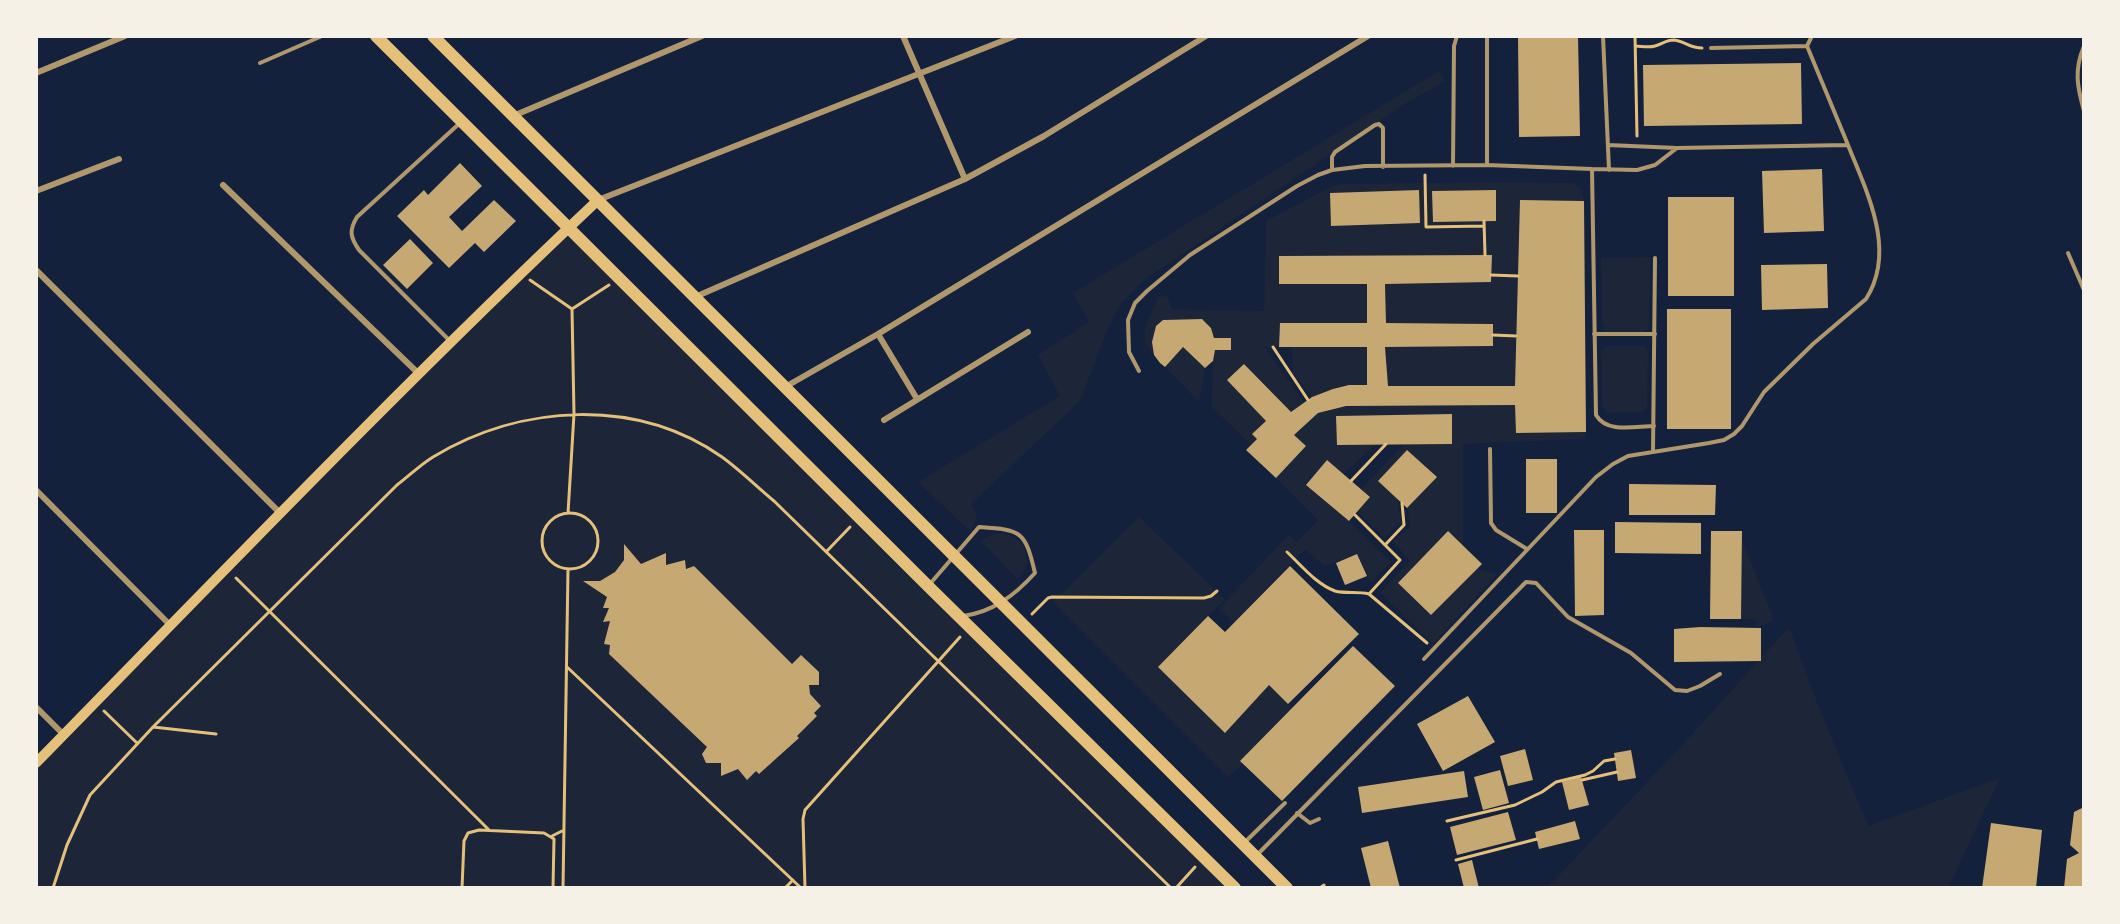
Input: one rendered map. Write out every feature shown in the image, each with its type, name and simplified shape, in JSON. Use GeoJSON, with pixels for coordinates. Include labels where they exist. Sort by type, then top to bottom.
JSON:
{"type":"FeatureCollection","features":[{"type":"Feature","properties":{"kind":"main road"},"geometry":{"type":"LineString","coordinates":[[376,36],[969,627],[1236,888]]}},
{"type":"Feature","properties":{"kind":"main road"},"geometry":{"type":"LineString","coordinates":[[433,36],[1287,888]]}},
{"type":"Feature","properties":{"kind":"main road"},"geometry":{"type":"LineString","coordinates":[[36,764],[280,513],[451,342],[598,200]]}},
{"type":"Feature","properties":{"kind":"street"},"geometry":{"type":"LineString","coordinates":[[36,74],[125,36]]}},
{"type":"Feature","properties":{"kind":"street"},"geometry":{"type":"LineString","coordinates":[[513,116],[702,36]]}},
{"type":"Feature","properties":{"kind":"street"},"geometry":{"type":"LineString","coordinates":[[903,36],[965,179]]}},
{"type":"Feature","properties":{"kind":"street"},"geometry":{"type":"LineString","coordinates":[[598,200],[1015,36]]}},
{"type":"Feature","properties":{"kind":"street"},"geometry":{"type":"LineString","coordinates":[[694,297],[965,179],[1044,136],[1206,36]]}},
{"type":"Feature","properties":{"kind":"street"},"geometry":{"type":"LineString","coordinates":[[784,387],[878,334],[1368,36]]}},
{"type":"Feature","properties":{"kind":"street"},"geometry":{"type":"LineString","coordinates":[[36,191],[119,159]]}},
{"type":"Feature","properties":{"kind":"street"},"geometry":{"type":"LineString","coordinates":[[223,185],[419,374]]}},
{"type":"Feature","properties":{"kind":"street"},"geometry":{"type":"LineString","coordinates":[[36,270],[280,513]]}},
{"type":"Feature","properties":{"kind":"street"},"geometry":{"type":"LineString","coordinates":[[884,420],[1028,332]]}},
{"type":"Feature","properties":{"kind":"street"},"geometry":{"type":"LineString","coordinates":[[878,334],[917,399]]}},
{"type":"Feature","properties":{"kind":"street"},"geometry":{"type":"LineString","coordinates":[[36,490],[170,625]]}},
{"type":"Feature","properties":{"kind":"street"},"geometry":{"type":"LineString","coordinates":[[36,708],[64,735]]}},
{"type":"Feature","properties":{"kind":"lane"},"geometry":{"type":"LineString","coordinates":[[260,63],[322,36]]}},
{"type":"Feature","properties":{"kind":"lane"},"geometry":{"type":"LineString","coordinates":[[1452,166],[1456,36]]}},
{"type":"Feature","properties":{"kind":"lane"},"geometry":{"type":"LineString","coordinates":[[1487,36],[1487,165]]}},
{"type":"Feature","properties":{"kind":"lane"},"geometry":{"type":"LineString","coordinates":[[1603,36],[1609,170]]}},
{"type":"Feature","properties":{"kind":"lane"},"geometry":{"type":"LineString","coordinates":[[1424,659],[1596,477],[1628,456],[1724,440],[1734,434],[1742,426],[1764,392],[1871,292],[1878,269],[1878,237],[1866,189],[1807,46],[1812,36]]}},
{"type":"Feature","properties":{"kind":"lane"},"geometry":{"type":"LineString","coordinates":[[1711,48],[1807,46]]}},
{"type":"Feature","properties":{"kind":"lane"},"geometry":{"type":"LineString","coordinates":[[2084,46],[2078,62],[2077,80],[2084,111]]}},
{"type":"Feature","properties":{"kind":"lane"},"geometry":{"type":"LineString","coordinates":[[451,342],[359,250],[351,234],[351,226],[357,217],[462,122]]}},
{"type":"Feature","properties":{"kind":"lane"},"geometry":{"type":"LineString","coordinates":[[1332,170],[1332,157],[1335,152],[1378,124],[1383,128],[1383,167]]}},
{"type":"Feature","properties":{"kind":"lane"},"geometry":{"type":"LineString","coordinates":[[1608,146],[1677,148],[1847,145]]}},
{"type":"Feature","properties":{"kind":"lane"},"geometry":{"type":"LineString","coordinates":[[1139,371],[1129,352],[1127,329],[1130,312],[1142,295],[1190,255],[1296,186],[1318,175],[1347,167],[1487,165],[1637,170],[1655,165],[1677,148]]}},
{"type":"Feature","properties":{"kind":"lane"},"geometry":{"type":"LineString","coordinates":[[1592,169],[1596,415],[1599,422],[1610,426],[1654,426]]}},
{"type":"Feature","properties":{"kind":"lane"},"geometry":{"type":"LineString","coordinates":[[2068,253],[2084,290]]}},
{"type":"Feature","properties":{"kind":"lane"},"geometry":{"type":"LineString","coordinates":[[1653,451],[1655,258]]}},
{"type":"Feature","properties":{"kind":"lane"},"geometry":{"type":"LineString","coordinates":[[1594,334],[1655,334]]}},
{"type":"Feature","properties":{"kind":"lane"},"geometry":{"type":"LineString","coordinates":[[1490,449],[1491,523],[1496,530],[1527,549]]}},
{"type":"Feature","properties":{"kind":"lane"},"geometry":{"type":"LineString","coordinates":[[928,586],[979,527],[1018,532],[1028,546],[1035,573],[1024,586],[1002,602],[980,613],[959,616]]}},
{"type":"Feature","properties":{"kind":"lane"},"geometry":{"type":"LineString","coordinates":[[1255,856],[1526,582],[1536,583],[1568,617],[1631,653],[1675,690],[1687,691],[1720,674]]}},
{"type":"Feature","properties":{"kind":"lane"},"geometry":{"type":"LineString","coordinates":[[1243,843],[1285,803]]}},
{"type":"Feature","properties":{"kind":"lane"},"geometry":{"type":"LineString","coordinates":[[1297,813],[1310,823],[1319,819]]}},
{"type":"Feature","properties":{"kind":"path"},"geometry":{"type":"LineString","coordinates":[[1635,36],[1637,146]]}},
{"type":"Feature","properties":{"kind":"path"},"geometry":{"type":"LineString","coordinates":[[1670,36],[1690,48],[1711,48]]}},
{"type":"Feature","properties":{"kind":"path"},"geometry":{"type":"LineString","coordinates":[[1635,46],[1653,47],[1674,40]]}},
{"type":"Feature","properties":{"kind":"path"},"geometry":{"type":"LineString","coordinates":[[1425,167],[1426,227],[1484,226]]}},
{"type":"Feature","properties":{"kind":"path"},"geometry":{"type":"LineString","coordinates":[[1484,221],[1485,255]]}},
{"type":"Feature","properties":{"kind":"path"},"geometry":{"type":"LineString","coordinates":[[521,274],[572,309]]}},
{"type":"Feature","properties":{"kind":"path"},"geometry":{"type":"LineString","coordinates":[[1491,275],[1518,276]]}},
{"type":"Feature","properties":{"kind":"path"},"geometry":{"type":"LineString","coordinates":[[572,309],[619,279]]}},
{"type":"Feature","properties":{"kind":"path"},"geometry":{"type":"LineString","coordinates":[[568,513],[574,414],[572,309]]}},
{"type":"Feature","properties":{"kind":"path"},"geometry":{"type":"LineString","coordinates":[[1493,335],[1516,336]]}},
{"type":"Feature","properties":{"kind":"path"},"geometry":{"type":"LineString","coordinates":[[1273,347],[1308,400]]}},
{"type":"Feature","properties":{"kind":"path"},"geometry":{"type":"LineString","coordinates":[[53,888],[67,844],[90,795],[137,743],[397,485],[432,458],[473,436],[528,420],[574,414],[630,417],[683,436],[721,457],[774,501],[1173,888],[1204,857]]}},
{"type":"Feature","properties":{"kind":"path"},"geometry":{"type":"LineString","coordinates":[[1351,481],[1386,444]]}},
{"type":"Feature","properties":{"kind":"path"},"geometry":{"type":"LineString","coordinates":[[1385,545],[1404,525],[1402,502]]}},
{"type":"Feature","properties":{"kind":"path"},"geometry":{"type":"LineString","coordinates":[[568,513],[586,518],[597,532],[598,541],[597,550],[586,565],[568,569],[551,562],[545,555],[542,537],[551,520],[568,513]]}},
{"type":"Feature","properties":{"kind":"path"},"geometry":{"type":"LineString","coordinates":[[1354,515],[1400,560],[1369,594]]}},
{"type":"Feature","properties":{"kind":"path"},"geometry":{"type":"LineString","coordinates":[[826,552],[860,518]]}},
{"type":"Feature","properties":{"kind":"path"},"geometry":{"type":"LineString","coordinates":[[1287,552],[1322,584],[1338,592],[1369,594],[1434,648]]}},
{"type":"Feature","properties":{"kind":"path"},"geometry":{"type":"LineString","coordinates":[[226,568],[489,830]]}},
{"type":"Feature","properties":{"kind":"path"},"geometry":{"type":"LineString","coordinates":[[563,888],[568,569]]}},
{"type":"Feature","properties":{"kind":"path"},"geometry":{"type":"LineString","coordinates":[[1023,623],[1048,598],[1052,597],[1204,598],[1217,591]]}},
{"type":"Feature","properties":{"kind":"path"},"geometry":{"type":"LineString","coordinates":[[803,888],[805,810],[969,627]]}},
{"type":"Feature","properties":{"kind":"path"},"geometry":{"type":"LineString","coordinates":[[567,667],[803,888]]}},
{"type":"Feature","properties":{"kind":"path"},"geometry":{"type":"LineString","coordinates":[[96,702],[137,743]]}},
{"type":"Feature","properties":{"kind":"path"},"geometry":{"type":"LineString","coordinates":[[153,727],[216,734]]}},
{"type":"Feature","properties":{"kind":"path"},"geometry":{"type":"LineString","coordinates":[[1447,821],[1515,805],[1542,792],[1556,782],[1593,771],[1604,761],[1615,759]]}},
{"type":"Feature","properties":{"kind":"path"},"geometry":{"type":"LineString","coordinates":[[1582,780],[1617,772]]}},
{"type":"Feature","properties":{"kind":"path"},"geometry":{"type":"LineString","coordinates":[[462,888],[465,836],[471,832],[489,830],[544,833],[551,836],[554,839],[553,888]]}},
{"type":"Feature","properties":{"kind":"path"},"geometry":{"type":"LineString","coordinates":[[551,836],[564,830]]}},
{"type":"Feature","properties":{"kind":"path"},"geometry":{"type":"LineString","coordinates":[[1456,860],[1537,839]]}},
{"type":"Feature","properties":{"kind":"path"},"geometry":{"type":"LineString","coordinates":[[785,888],[793,880]]}},
{"type":"Feature","properties":{"kind":"path"},"geometry":{"type":"LineString","coordinates":[[1320,888],[1324,885]]}},
{"type":"Feature","properties":{"kind":"shaded area"},"geometry":{"type":"Polygon","coordinates":[[[1439,71],[1445,81],[1403,105],[1144,280],[1120,305],[1108,328],[1080,401],[971,504],[977,515],[971,532],[918,482],[1060,396],[1038,355],[1089,322],[1073,293],[1439,71]]]}},
{"type":"Feature","properties":{"kind":"shaded area"},"geometry":{"type":"Polygon","coordinates":[[[1494,182],[1572,183],[1581,190],[1584,201],[1520,200],[1515,386],[1388,386],[1385,347],[1493,346],[1492,324],[1386,323],[1385,284],[1491,282],[1279,256],[1279,284],[1367,284],[1367,323],[1280,323],[1279,347],[1265,347],[1304,403],[1291,412],[1266,421],[1252,434],[1257,439],[1251,445],[1212,407],[1215,350],[1230,350],[1214,338],[1206,323],[1201,319],[1171,320],[1158,325],[1154,332],[1154,355],[1145,342],[1145,328],[1158,297],[1167,296],[1172,309],[1264,311],[1266,221],[1333,186],[1494,182]]]}},
{"type":"Feature","properties":{"kind":"shaded area"},"geometry":{"type":"Polygon","coordinates":[[[568,228],[1235,888],[36,888],[36,763],[568,228]]]}},
{"type":"Feature","properties":{"kind":"shaded area"},"geometry":{"type":"Polygon","coordinates":[[[1650,257],[1649,328],[1643,332],[1605,332],[1602,323],[1601,258],[1650,257]]]}},
{"type":"Feature","properties":{"kind":"shaded area"},"geometry":{"type":"Polygon","coordinates":[[[1608,346],[1645,346],[1648,353],[1647,408],[1642,412],[1607,413],[1602,406],[1601,351],[1608,346]]]}},
{"type":"Feature","properties":{"kind":"shaded area"},"geometry":{"type":"Polygon","coordinates":[[[1183,347],[1205,368],[1199,402],[1165,367],[1183,347]]]}},
{"type":"Feature","properties":{"kind":"shaded area"},"geometry":{"type":"Polygon","coordinates":[[[1292,347],[1367,347],[1367,385],[1339,388],[1312,397],[1293,373],[1292,347]]]}},
{"type":"Feature","properties":{"kind":"shaded area"},"geometry":{"type":"Polygon","coordinates":[[[1515,405],[1516,433],[1586,432],[1585,439],[1463,444],[1463,546],[1448,532],[1398,583],[1431,615],[1477,569],[1497,574],[1433,644],[1380,592],[1410,561],[1393,541],[1410,527],[1407,508],[1436,477],[1407,450],[1379,481],[1397,498],[1401,521],[1385,538],[1358,512],[1370,497],[1361,489],[1405,443],[1452,414],[1337,416],[1376,444],[1343,474],[1327,461],[1306,485],[1349,521],[1391,562],[1371,582],[1357,554],[1324,566],[1305,549],[1234,623],[1219,608],[1289,535],[1297,542],[1318,520],[1276,478],[1306,446],[1294,435],[1318,413],[1346,406],[1515,405]]]}},
{"type":"Feature","properties":{"kind":"shaded area"},"geometry":{"type":"Polygon","coordinates":[[[1139,517],[1225,599],[1158,667],[1225,733],[1269,685],[1292,708],[1241,761],[1244,764],[1228,777],[1053,602],[1139,517]]]}},
{"type":"Feature","properties":{"kind":"shaded area"},"geometry":{"type":"Polygon","coordinates":[[[999,533],[1015,539],[1025,550],[1026,565],[1018,580],[981,541],[999,533]]]}},
{"type":"Feature","properties":{"kind":"shaded area"},"geometry":{"type":"Polygon","coordinates":[[[1742,540],[1774,620],[1757,628],[1756,619],[1741,619],[1742,540]]]}},
{"type":"Feature","properties":{"kind":"shaded area"},"geometry":{"type":"Polygon","coordinates":[[[1789,627],[1818,705],[1868,826],[2000,778],[1948,888],[1547,888],[1686,741],[1789,627]]]}},
{"type":"Feature","properties":{"kind":"building"},"geometry":{"type":"Polygon","coordinates":[[[1518,36],[1578,36],[1580,136],[1519,137],[1518,36]]]}},
{"type":"Feature","properties":{"kind":"building"},"geometry":{"type":"Polygon","coordinates":[[[1801,63],[1802,124],[1644,126],[1643,65],[1801,63]]]}},
{"type":"Feature","properties":{"kind":"building"},"geometry":{"type":"Polygon","coordinates":[[[460,163],[482,186],[449,217],[462,231],[494,200],[516,221],[484,252],[475,243],[449,268],[397,216],[424,190],[428,195],[460,163]]]}},
{"type":"Feature","properties":{"kind":"building"},"geometry":{"type":"Polygon","coordinates":[[[1822,169],[1824,231],[1764,233],[1762,171],[1822,169]]]}},
{"type":"Feature","properties":{"kind":"building"},"geometry":{"type":"Polygon","coordinates":[[[1419,190],[1420,223],[1331,226],[1330,193],[1419,190]]]}},
{"type":"Feature","properties":{"kind":"building"},"geometry":{"type":"Polygon","coordinates":[[[1496,190],[1496,221],[1433,222],[1432,191],[1496,190]]]}},
{"type":"Feature","properties":{"kind":"building"},"geometry":{"type":"Polygon","coordinates":[[[1668,197],[1734,197],[1734,296],[1668,296],[1668,197]]]}},
{"type":"Feature","properties":{"kind":"building"},"geometry":{"type":"Polygon","coordinates":[[[1520,200],[1584,201],[1586,432],[1516,433],[1515,405],[1346,406],[1318,413],[1294,435],[1306,446],[1276,478],[1246,450],[1257,439],[1252,434],[1266,421],[1227,380],[1244,364],[1291,412],[1312,397],[1333,389],[1349,385],[1367,385],[1367,347],[1279,347],[1280,323],[1367,323],[1367,284],[1279,284],[1279,256],[1492,255],[1491,282],[1385,284],[1386,323],[1493,324],[1493,346],[1385,347],[1388,386],[1515,386],[1520,200]]]}},
{"type":"Feature","properties":{"kind":"building"},"geometry":{"type":"Polygon","coordinates":[[[410,239],[433,263],[407,289],[383,265],[410,239]]]}},
{"type":"Feature","properties":{"kind":"building"},"geometry":{"type":"Polygon","coordinates":[[[1827,264],[1828,308],[1762,310],[1761,265],[1827,264]]]}},
{"type":"Feature","properties":{"kind":"building"},"geometry":{"type":"Polygon","coordinates":[[[1667,309],[1731,309],[1731,429],[1667,429],[1667,309]]]}},
{"type":"Feature","properties":{"kind":"building"},"geometry":{"type":"Polygon","coordinates":[[[1202,319],[1211,328],[1214,338],[1231,338],[1231,350],[1215,350],[1213,361],[1205,368],[1183,347],[1165,367],[1160,363],[1154,355],[1152,342],[1156,326],[1163,320],[1202,319]]]}},
{"type":"Feature","properties":{"kind":"building"},"geometry":{"type":"Polygon","coordinates":[[[1452,414],[1452,444],[1337,445],[1336,416],[1452,414]]]}},
{"type":"Feature","properties":{"kind":"building"},"geometry":{"type":"Polygon","coordinates":[[[1407,450],[1437,477],[1407,508],[1378,481],[1407,450]]]}},
{"type":"Feature","properties":{"kind":"building"},"geometry":{"type":"Polygon","coordinates":[[[1526,459],[1557,459],[1557,513],[1526,513],[1526,459]]]}},
{"type":"Feature","properties":{"kind":"building"},"geometry":{"type":"Polygon","coordinates":[[[1327,460],[1370,497],[1349,521],[1306,485],[1327,460]]]}},
{"type":"Feature","properties":{"kind":"building"},"geometry":{"type":"Polygon","coordinates":[[[1629,484],[1716,485],[1715,515],[1629,515],[1629,484]]]}},
{"type":"Feature","properties":{"kind":"building"},"geometry":{"type":"Polygon","coordinates":[[[1615,522],[1701,523],[1701,554],[1615,553],[1615,522]]]}},
{"type":"Feature","properties":{"kind":"building"},"geometry":{"type":"Polygon","coordinates":[[[1574,530],[1604,530],[1604,615],[1575,616],[1574,530]]]}},
{"type":"Feature","properties":{"kind":"building"},"geometry":{"type":"Polygon","coordinates":[[[1448,531],[1482,564],[1431,615],[1398,583],[1448,531]]]}},
{"type":"Feature","properties":{"kind":"building"},"geometry":{"type":"Polygon","coordinates":[[[1711,531],[1742,531],[1741,619],[1710,619],[1711,531]]]}},
{"type":"Feature","properties":{"kind":"building"},"geometry":{"type":"Polygon","coordinates":[[[624,544],[641,564],[666,553],[666,565],[685,560],[686,569],[694,566],[792,664],[801,655],[819,672],[819,685],[809,685],[810,694],[821,706],[814,713],[817,716],[797,736],[799,738],[759,774],[756,771],[747,780],[738,769],[721,776],[721,763],[706,763],[702,754],[707,747],[609,654],[610,645],[604,644],[610,621],[603,622],[609,608],[603,608],[607,597],[583,581],[600,581],[615,572],[624,560],[624,544]]]}},
{"type":"Feature","properties":{"kind":"building"},"geometry":{"type":"Polygon","coordinates":[[[1357,554],[1367,576],[1345,585],[1336,563],[1357,554]]]}},
{"type":"Feature","properties":{"kind":"building"},"geometry":{"type":"Polygon","coordinates":[[[1290,566],[1359,634],[1288,704],[1269,685],[1225,733],[1158,667],[1208,616],[1225,632],[1290,566]]]}},
{"type":"Feature","properties":{"kind":"building"},"geometry":{"type":"Polygon","coordinates":[[[1761,628],[1761,661],[1674,662],[1674,629],[1761,628]]]}},
{"type":"Feature","properties":{"kind":"building"},"geometry":{"type":"Polygon","coordinates":[[[1353,646],[1395,686],[1282,801],[1240,761],[1353,646]]]}},
{"type":"Feature","properties":{"kind":"building"},"geometry":{"type":"Polygon","coordinates":[[[1468,696],[1495,742],[1443,771],[1417,724],[1468,696]]]}},
{"type":"Feature","properties":{"kind":"building"},"geometry":{"type":"Polygon","coordinates":[[[1525,749],[1533,780],[1508,786],[1500,756],[1525,749]]]}},
{"type":"Feature","properties":{"kind":"building"},"geometry":{"type":"Polygon","coordinates":[[[1631,750],[1636,778],[1618,781],[1614,753],[1631,750]]]}},
{"type":"Feature","properties":{"kind":"building"},"geometry":{"type":"Polygon","coordinates":[[[1500,770],[1509,803],[1483,810],[1474,777],[1500,770]]]}},
{"type":"Feature","properties":{"kind":"building"},"geometry":{"type":"Polygon","coordinates":[[[1464,771],[1468,797],[1362,813],[1358,787],[1464,771]]]}},
{"type":"Feature","properties":{"kind":"building"},"geometry":{"type":"Polygon","coordinates":[[[1581,777],[1589,805],[1569,810],[1562,782],[1581,777]]]}},
{"type":"Feature","properties":{"kind":"building"},"geometry":{"type":"Polygon","coordinates":[[[2084,807],[2084,888],[2064,888],[2067,859],[2079,853],[2070,845],[2074,812],[2084,807]]]}},
{"type":"Feature","properties":{"kind":"building"},"geometry":{"type":"Polygon","coordinates":[[[1508,812],[1516,840],[1457,855],[1450,827],[1508,812]]]}},
{"type":"Feature","properties":{"kind":"building"},"geometry":{"type":"Polygon","coordinates":[[[1575,821],[1580,839],[1539,849],[1535,832],[1575,821]]]}},
{"type":"Feature","properties":{"kind":"building"},"geometry":{"type":"Polygon","coordinates":[[[1991,823],[2042,830],[2036,888],[1982,888],[1991,823]]]}},
{"type":"Feature","properties":{"kind":"building"},"geometry":{"type":"Polygon","coordinates":[[[1388,841],[1400,888],[1371,888],[1361,848],[1388,841]]]}},
{"type":"Feature","properties":{"kind":"building"},"geometry":{"type":"Polygon","coordinates":[[[1472,860],[1479,888],[1464,888],[1458,864],[1472,860]]]}}]}
